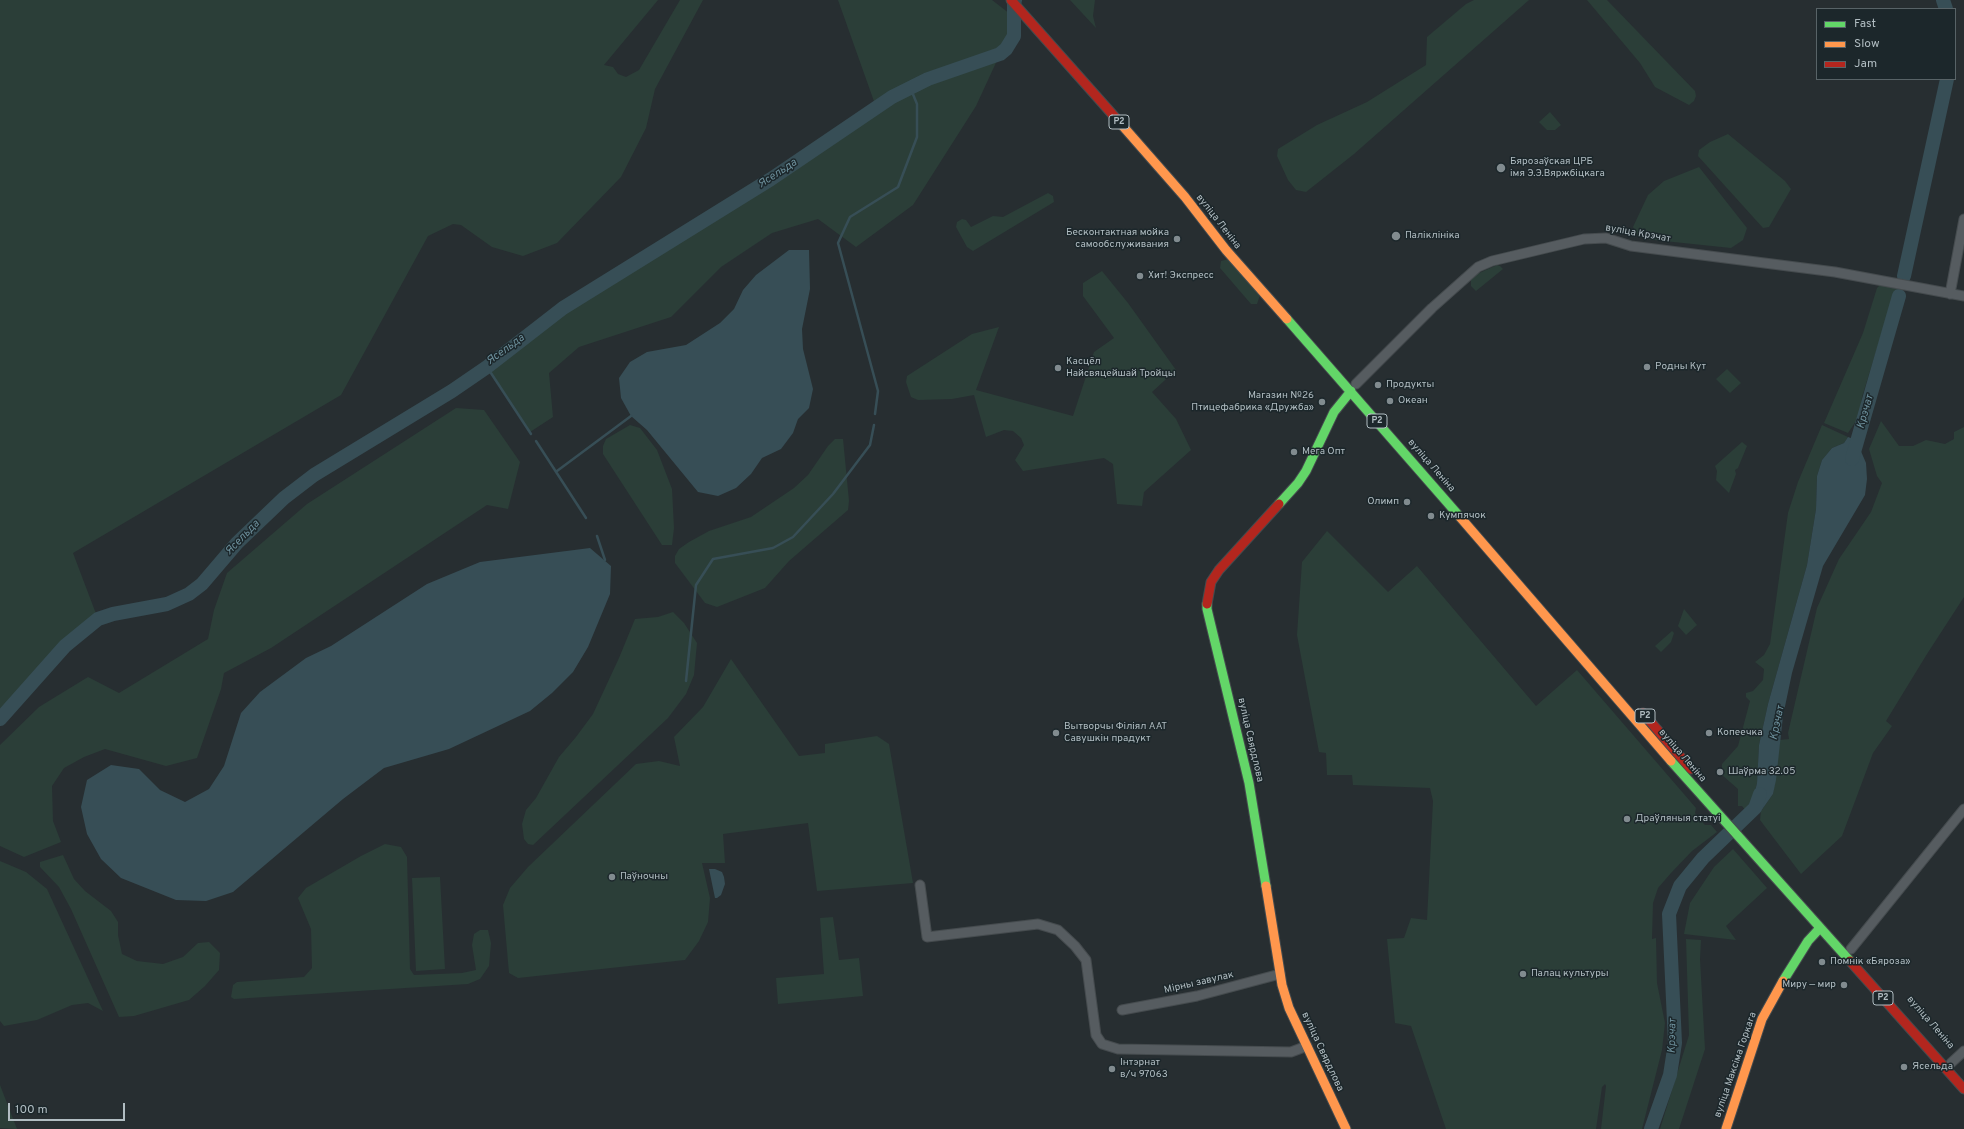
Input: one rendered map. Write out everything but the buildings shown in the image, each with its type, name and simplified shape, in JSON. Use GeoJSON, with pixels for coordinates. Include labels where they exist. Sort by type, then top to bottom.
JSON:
{"type":"FeatureCollection","features":[{"type":"Feature","properties":{"kind":"main road","name":"вуліца Леніна"},"geometry":{"type":"LineString","coordinates":[[1011,0],[1185,197],[1196,204],[1725,815],[1948,1065],[1964,1089]]}},
{"type":"Feature","properties":{"kind":"main road","name":"вуліца Леніна"},"geometry":{"type":"LineString","coordinates":[[1353,387],[1479,524]]}},
{"type":"Feature","properties":{"kind":"main road","name":"вуліца Свярдлова"},"geometry":{"type":"LineString","coordinates":[[1346,1129],[1289,1008],[1280,974],[1249,783],[1207,609],[1208,594],[1211,582],[1219,570],[1298,483],[1306,471],[1334,412],[1353,387]]}},
{"type":"Feature","properties":{"kind":"main road"},"geometry":{"type":"LineString","coordinates":[[1532,585],[1577,638]]}},
{"type":"Feature","properties":{"kind":"main road","name":"вуліца Леніна"},"geometry":{"type":"LineString","coordinates":[[1635,704],[1725,815]]}},
{"type":"Feature","properties":{"kind":"main road","name":"вуліца Максіма Горкага"},"geometry":{"type":"LineString","coordinates":[[1726,1129],[1762,1020],[1788,971],[1808,941],[1823,925]]}},
{"type":"Feature","properties":{"kind":"main road","name":"вуліца Леніна"},"geometry":{"type":"LineString","coordinates":[[1948,1065],[1964,1078]]}},
{"type":"Feature","properties":{"kind":"street"},"geometry":{"type":"LineString","coordinates":[[1950,294],[1964,219]]}},
{"type":"Feature","properties":{"kind":"street","name":"вуліца Крэчат"},"geometry":{"type":"LineString","coordinates":[[1353,387],[1432,308],[1478,267],[1492,261],[1584,239],[1606,238],[1631,246],[1828,271],[1964,296]]}},
{"type":"Feature","properties":{"kind":"street"},"geometry":{"type":"LineString","coordinates":[[1848,952],[1964,809]]}},
{"type":"Feature","properties":{"kind":"street"},"geometry":{"type":"LineString","coordinates":[[920,885],[927,937],[1038,924],[1058,930],[1075,946],[1086,960],[1096,1035],[1102,1044],[1118,1048],[1291,1052],[1307,1046]]}},
{"type":"Feature","properties":{"kind":"street","name":"Мірны завулак"},"geometry":{"type":"LineString","coordinates":[[1122,1010],[1197,996],[1280,974]]}},
{"type":"Feature","properties":{"kind":"street"},"geometry":{"type":"LineString","coordinates":[[1948,1065],[1964,1051]]}},
{"type":"Feature","properties":{"kind":"green space"},"geometry":{"type":"Polygon","coordinates":[[[0,0],[658,0],[604,65],[613,67],[618,74],[626,77],[639,70],[680,0],[703,0],[655,89],[646,128],[621,177],[557,243],[523,256],[492,247],[461,225],[453,224],[428,236],[341,395],[73,553],[98,619],[65,646],[0,719],[0,0]]]}},
{"type":"Feature","properties":{"kind":"green space"},"geometry":{"type":"Polygon","coordinates":[[[838,0],[992,0],[1014,17],[1015,27],[1011,43],[1000,54],[976,106],[913,205],[856,247],[818,219],[772,233],[721,267],[671,317],[579,347],[549,373],[553,417],[530,432],[487,367],[563,308],[771,179],[876,107],[838,0]]]}},
{"type":"Feature","properties":{"kind":"green space"},"geometry":{"type":"Polygon","coordinates":[[[1070,0],[1095,0],[1093,16],[1096,28],[1070,0]]]}},
{"type":"Feature","properties":{"kind":"green space"},"geometry":{"type":"Polygon","coordinates":[[[1474,0],[1529,0],[1354,154],[1306,192],[1296,190],[1288,180],[1277,156],[1278,149],[1317,125],[1367,102],[1426,65],[1427,37],[1466,4],[1474,0]]]}},
{"type":"Feature","properties":{"kind":"green space"},"geometry":{"type":"Polygon","coordinates":[[[1587,0],[1607,0],[1695,91],[1696,96],[1694,101],[1689,105],[1655,87],[1640,63],[1587,0]]]}},
{"type":"Feature","properties":{"kind":"green space"},"geometry":{"type":"Polygon","coordinates":[[[1550,112],[1561,125],[1555,130],[1547,130],[1539,122],[1550,112]]]}},
{"type":"Feature","properties":{"kind":"green space"},"geometry":{"type":"Polygon","coordinates":[[[1728,134],[1785,181],[1791,189],[1769,227],[1763,228],[1698,156],[1699,150],[1710,142],[1728,134]]]}},
{"type":"Feature","properties":{"kind":"green space"},"geometry":{"type":"Polygon","coordinates":[[[1699,167],[1747,228],[1743,240],[1731,248],[1645,239],[1638,236],[1633,227],[1648,195],[1664,181],[1699,167]]]}},
{"type":"Feature","properties":{"kind":"green space"},"geometry":{"type":"Polygon","coordinates":[[[1048,193],[1053,196],[1054,202],[973,251],[967,247],[956,227],[957,222],[962,219],[966,220],[971,227],[993,216],[1003,217],[1048,193]]]}},
{"type":"Feature","properties":{"kind":"green space"},"geometry":{"type":"Polygon","coordinates":[[[1229,259],[1260,295],[1257,304],[1251,304],[1220,268],[1221,261],[1229,259]]]}},
{"type":"Feature","properties":{"kind":"green space"},"geometry":{"type":"Polygon","coordinates":[[[1497,265],[1503,269],[1476,291],[1471,286],[1471,280],[1477,274],[1497,265]]]}},
{"type":"Feature","properties":{"kind":"green space"},"geometry":{"type":"Polygon","coordinates":[[[1102,271],[1128,303],[1176,370],[1152,392],[1176,419],[1191,450],[1144,492],[1142,506],[1117,504],[1113,464],[1104,458],[1023,471],[1015,460],[1024,445],[1021,438],[1013,431],[1004,430],[986,437],[974,395],[952,399],[918,400],[911,397],[906,382],[907,376],[972,334],[999,327],[976,390],[1073,416],[1094,352],[1114,338],[1083,296],[1083,283],[1102,271]]]}},
{"type":"Feature","properties":{"kind":"green space"},"geometry":{"type":"Polygon","coordinates":[[[1880,285],[1899,288],[1883,329],[1862,397],[1860,415],[1848,433],[1824,423],[1863,333],[1877,288],[1880,285]]]}},
{"type":"Feature","properties":{"kind":"green space"},"geometry":{"type":"Polygon","coordinates":[[[1727,369],[1741,383],[1730,393],[1716,379],[1727,369]]]}},
{"type":"Feature","properties":{"kind":"green space"},"geometry":{"type":"Polygon","coordinates":[[[456,408],[484,410],[520,462],[508,509],[487,505],[271,648],[224,673],[221,689],[197,758],[166,766],[105,749],[84,757],[64,768],[52,786],[53,821],[61,842],[24,857],[0,846],[0,745],[39,707],[88,677],[119,693],[208,639],[214,610],[227,573],[307,504],[456,408]]]}},
{"type":"Feature","properties":{"kind":"green space"},"geometry":{"type":"Polygon","coordinates":[[[1881,421],[1899,446],[1913,446],[1926,440],[1945,444],[1954,439],[1954,432],[1964,427],[1964,597],[1886,721],[1892,726],[1873,753],[1842,836],[1801,874],[1760,820],[1761,811],[1773,794],[1780,740],[1789,739],[1788,733],[1817,608],[1839,559],[1871,512],[1882,483],[1877,476],[1869,449],[1881,421]]]}},
{"type":"Feature","properties":{"kind":"green space"},"geometry":{"type":"Polygon","coordinates":[[[630,425],[640,428],[657,450],[672,489],[674,528],[672,545],[662,545],[603,454],[603,446],[606,439],[630,425]]]}},
{"type":"Feature","properties":{"kind":"green space"},"geometry":{"type":"Polygon","coordinates":[[[1822,425],[1848,437],[1844,443],[1832,448],[1822,460],[1817,476],[1816,509],[1807,565],[1768,704],[1759,745],[1757,783],[1751,808],[1747,812],[1742,806],[1738,806],[1738,789],[1722,775],[1722,764],[1738,746],[1750,701],[1746,697],[1746,693],[1753,691],[1763,680],[1764,669],[1755,662],[1764,655],[1770,644],[1788,513],[1798,482],[1822,425]]]}},
{"type":"Feature","properties":{"kind":"green space"},"geometry":{"type":"Polygon","coordinates":[[[835,439],[843,439],[849,501],[848,510],[789,561],[765,588],[717,607],[705,603],[675,563],[675,556],[679,549],[709,531],[751,517],[794,488],[808,475],[828,446],[835,439]]]}},
{"type":"Feature","properties":{"kind":"green space"},"geometry":{"type":"Polygon","coordinates":[[[1742,442],[1747,446],[1738,468],[1735,470],[1736,474],[1729,493],[1716,480],[1717,471],[1715,466],[1742,442]]]}},
{"type":"Feature","properties":{"kind":"green space"},"geometry":{"type":"Polygon","coordinates":[[[1327,531],[1388,592],[1417,566],[1536,706],[1577,670],[1696,808],[1695,813],[1703,823],[1705,825],[1711,825],[1717,832],[1692,851],[1671,873],[1658,888],[1653,903],[1652,939],[1656,938],[1657,983],[1665,1023],[1662,1050],[1642,1129],[1601,1129],[1605,1084],[1602,1087],[1596,1129],[1446,1129],[1411,1026],[1395,1023],[1387,939],[1404,938],[1411,918],[1427,920],[1433,801],[1430,788],[1353,785],[1352,775],[1327,775],[1326,753],[1319,752],[1297,635],[1302,562],[1327,531]]]}},
{"type":"Feature","properties":{"kind":"green space"},"geometry":{"type":"Polygon","coordinates":[[[1684,609],[1697,625],[1686,635],[1678,626],[1684,609]]]}},
{"type":"Feature","properties":{"kind":"green space"},"geometry":{"type":"Polygon","coordinates":[[[673,612],[684,623],[697,643],[694,675],[686,694],[668,718],[533,845],[528,844],[524,839],[522,824],[526,810],[536,798],[559,757],[593,714],[635,619],[658,617],[673,612]]]}},
{"type":"Feature","properties":{"kind":"green space"},"geometry":{"type":"Polygon","coordinates":[[[1672,631],[1674,633],[1671,642],[1661,652],[1655,646],[1672,631]]]}},
{"type":"Feature","properties":{"kind":"green space"},"geometry":{"type":"Polygon","coordinates":[[[731,659],[799,756],[825,753],[825,744],[877,736],[889,744],[913,883],[817,891],[808,823],[723,834],[725,863],[702,863],[710,898],[708,922],[699,941],[685,960],[518,978],[509,973],[503,905],[510,888],[528,867],[636,764],[659,761],[680,766],[674,737],[703,707],[731,659]]]}},
{"type":"Feature","properties":{"kind":"green space"},"geometry":{"type":"Polygon","coordinates":[[[385,844],[401,847],[407,857],[410,969],[414,975],[462,973],[476,970],[472,945],[474,934],[480,930],[488,930],[491,943],[489,966],[480,979],[468,984],[234,999],[231,997],[233,985],[237,982],[304,977],[312,968],[311,929],[298,898],[306,888],[385,844]]]}},
{"type":"Feature","properties":{"kind":"green space"},"geometry":{"type":"Polygon","coordinates":[[[1733,849],[1767,888],[1726,926],[1736,940],[1684,934],[1690,903],[1714,867],[1733,849]]]}},
{"type":"Feature","properties":{"kind":"green space"},"geometry":{"type":"Polygon","coordinates":[[[63,855],[74,879],[85,891],[111,911],[118,922],[118,935],[122,954],[137,961],[163,964],[183,957],[198,943],[209,942],[220,953],[219,970],[205,986],[189,1000],[134,1016],[119,1017],[71,909],[59,887],[40,867],[40,862],[63,855]]]}},
{"type":"Feature","properties":{"kind":"green space"},"geometry":{"type":"Polygon","coordinates":[[[0,861],[26,872],[47,889],[103,1011],[88,1003],[72,1005],[37,1020],[4,1026],[0,1021],[0,861]]]}},
{"type":"Feature","properties":{"kind":"green space"},"geometry":{"type":"Polygon","coordinates":[[[440,877],[445,969],[416,971],[412,878],[440,877]]]}},
{"type":"Feature","properties":{"kind":"green space"},"geometry":{"type":"Polygon","coordinates":[[[833,917],[839,960],[859,958],[863,996],[778,1004],[776,978],[824,974],[820,918],[833,917]]]}},
{"type":"Feature","properties":{"kind":"green space"},"geometry":{"type":"Polygon","coordinates":[[[1686,939],[1701,940],[1700,959],[1705,1049],[1679,1129],[1660,1129],[1689,1035],[1686,939]]]}},
{"type":"Feature","properties":{"kind":"green space"},"geometry":{"type":"Polygon","coordinates":[[[0,1085],[17,1129],[0,1128],[0,1085]]]}},
{"type":"Feature","properties":{"kind":"water"},"geometry":{"type":"Polygon","coordinates":[[[789,250],[809,250],[810,289],[802,329],[803,349],[813,389],[809,408],[798,419],[793,433],[781,449],[762,458],[751,474],[736,488],[718,496],[698,492],[647,430],[631,416],[621,398],[619,378],[630,362],[647,352],[686,345],[720,323],[734,309],[743,290],[756,275],[789,250]]]}},
{"type":"Feature","properties":{"kind":"water"},"geometry":{"type":"Polygon","coordinates":[[[1848,437],[1862,442],[1860,449],[1866,463],[1867,479],[1865,495],[1823,566],[1792,673],[1783,716],[1773,794],[1758,813],[1754,812],[1751,808],[1757,783],[1759,745],[1768,704],[1807,565],[1816,509],[1817,476],[1822,460],[1832,448],[1844,443],[1848,437]]]}},
{"type":"Feature","properties":{"kind":"water"},"geometry":{"type":"Polygon","coordinates":[[[590,548],[611,566],[610,594],[588,647],[573,672],[552,693],[530,711],[449,749],[384,768],[343,799],[233,892],[206,901],[176,900],[121,878],[101,859],[87,834],[81,807],[87,780],[111,765],[139,769],[160,790],[185,802],[209,789],[224,766],[241,713],[260,692],[306,658],[331,646],[427,584],[480,562],[590,548]]]}},
{"type":"Feature","properties":{"kind":"water"},"geometry":{"type":"Polygon","coordinates":[[[709,869],[715,869],[722,872],[724,877],[725,884],[721,895],[717,898],[715,898],[709,869]]]}},
{"type":"Feature","properties":{"kind":"waterway","name":"Ясельда"},"geometry":{"type":"LineString","coordinates":[[0,719],[65,646],[98,619],[113,614],[167,604],[189,594],[202,584],[237,543],[284,498],[314,475],[452,391],[487,367],[563,308],[771,179],[892,97],[928,79],[1000,54],[1006,49],[1014,36],[1015,0]]}},
{"type":"Feature","properties":{"kind":"waterway","name":"Крэчат"},"geometry":{"type":"LineString","coordinates":[[1943,0],[1946,8]]}},
{"type":"Feature","properties":{"kind":"waterway","name":"Крэчат"},"geometry":{"type":"LineString","coordinates":[[1904,276],[1947,80]]}},
{"type":"Feature","properties":{"kind":"waterway"},"geometry":{"type":"LineString","coordinates":[[875,414],[878,391],[838,243],[850,217],[898,187],[917,137],[917,104],[910,87]]}},
{"type":"Feature","properties":{"kind":"waterway","name":"Крэчат"},"geometry":{"type":"LineString","coordinates":[[1852,459],[1899,296]]}},
{"type":"Feature","properties":{"kind":"waterway"},"geometry":{"type":"LineString","coordinates":[[487,367],[531,434]]}},
{"type":"Feature","properties":{"kind":"waterway"},"geometry":{"type":"LineString","coordinates":[[557,471],[631,416]]}},
{"type":"Feature","properties":{"kind":"waterway"},"geometry":{"type":"LineString","coordinates":[[686,681],[696,585],[713,559],[773,548],[793,537],[833,494],[870,445],[874,425]]}},
{"type":"Feature","properties":{"kind":"waterway"},"geometry":{"type":"LineString","coordinates":[[536,441],[586,518]]}},
{"type":"Feature","properties":{"kind":"waterway"},"geometry":{"type":"LineString","coordinates":[[597,536],[605,560]]}},
{"type":"Feature","properties":{"kind":"waterway","name":"Крэчат"},"geometry":{"type":"LineString","coordinates":[[1651,1129],[1670,1075],[1675,1043],[1669,914],[1680,886],[1703,858],[1755,808],[1760,794]]}},
{"type":"Feature","properties":{"kind":"traffic: fast"},"geometry":{"type":"LineString","coordinates":[[1287,319],[1460,517]]}},
{"type":"Feature","properties":{"kind":"traffic: fast"},"geometry":{"type":"LineString","coordinates":[[1279,504],[1298,483],[1306,471],[1334,412],[1351,391]]}},
{"type":"Feature","properties":{"kind":"traffic: fast"},"geometry":{"type":"LineString","coordinates":[[1207,604],[1249,783],[1266,886]]}},
{"type":"Feature","properties":{"kind":"traffic: fast"},"geometry":{"type":"LineString","coordinates":[[1671,761],[1850,961]]}},
{"type":"Feature","properties":{"kind":"traffic: fast"},"geometry":{"type":"LineString","coordinates":[[1783,981],[1808,941],[1820,928]]}},
{"type":"Feature","properties":{"kind":"traffic: slow"},"geometry":{"type":"LineString","coordinates":[[1121,124],[1185,197],[1226,250],[1287,319]]}},
{"type":"Feature","properties":{"kind":"traffic: slow"},"geometry":{"type":"LineString","coordinates":[[1460,517],[1671,761]]}},
{"type":"Feature","properties":{"kind":"traffic: slow"},"geometry":{"type":"LineString","coordinates":[[1266,886],[1282,985],[1289,1008],[1346,1129]]}},
{"type":"Feature","properties":{"kind":"traffic: slow"},"geometry":{"type":"LineString","coordinates":[[1726,1129],[1762,1019],[1783,981]]}},
{"type":"Feature","properties":{"kind":"traffic: jam"},"geometry":{"type":"LineString","coordinates":[[1011,0],[1121,124]]}},
{"type":"Feature","properties":{"kind":"traffic: jam"},"geometry":{"type":"LineString","coordinates":[[1207,604],[1211,582],[1219,570],[1279,504]]}},
{"type":"Feature","properties":{"kind":"traffic: jam"},"geometry":{"type":"LineString","coordinates":[[1643,713],[1691,769]]}},
{"type":"Feature","properties":{"kind":"traffic: jam"},"geometry":{"type":"LineString","coordinates":[[1850,961],[1964,1089]]}},
{"type":"Feature","properties":{"kind":"place","name":"Бярозаўская ЦРБ імя Э.Э.Вяржбіцкага"},"geometry":{"type":"Point","coordinates":[1501,168]}},
{"type":"Feature","properties":{"kind":"place","name":"Паліклініка"},"geometry":{"type":"Point","coordinates":[1396,236]}},
{"type":"Feature","properties":{"kind":"place","name":"Бесконтактная мойка самообслуживания"},"geometry":{"type":"Point","coordinates":[1177,239]}},
{"type":"Feature","properties":{"kind":"place","name":"Хит! Экспресс"},"geometry":{"type":"Point","coordinates":[1140,276]}},
{"type":"Feature","properties":{"kind":"place","name":"Родны Кут"},"geometry":{"type":"Point","coordinates":[1647,367]}},
{"type":"Feature","properties":{"kind":"place","name":"Касцёл Найсвяцейшай Тройцы"},"geometry":{"type":"Point","coordinates":[1058,368]}},
{"type":"Feature","properties":{"kind":"place","name":"Продукты"},"geometry":{"type":"Point","coordinates":[1378,385]}},
{"type":"Feature","properties":{"kind":"place","name":"Океан"},"geometry":{"type":"Point","coordinates":[1390,401]}},
{"type":"Feature","properties":{"kind":"place","name":"Магазин №26 Птицефабрика «Дружба»"},"geometry":{"type":"Point","coordinates":[1322,402]}},
{"type":"Feature","properties":{"kind":"place","name":"Мега Опт"},"geometry":{"type":"Point","coordinates":[1294,452]}},
{"type":"Feature","properties":{"kind":"place","name":"Олимп"},"geometry":{"type":"Point","coordinates":[1407,502]}},
{"type":"Feature","properties":{"kind":"place","name":"Кумпячок"},"geometry":{"type":"Point","coordinates":[1431,516]}},
{"type":"Feature","properties":{"kind":"place","name":"Вытворчы Філіял ААТ Савушкін прадукт"},"geometry":{"type":"Point","coordinates":[1056,733]}},
{"type":"Feature","properties":{"kind":"place","name":"Копеечка"},"geometry":{"type":"Point","coordinates":[1709,733]}},
{"type":"Feature","properties":{"kind":"place","name":"Шаўрма 32.05"},"geometry":{"type":"Point","coordinates":[1720,772]}},
{"type":"Feature","properties":{"kind":"place","name":"Драўляныя статуі"},"geometry":{"type":"Point","coordinates":[1627,819]}},
{"type":"Feature","properties":{"kind":"place","name":"Паўночны"},"geometry":{"type":"Point","coordinates":[612,877]}},
{"type":"Feature","properties":{"kind":"place","name":"Помнік «Бяроза»"},"geometry":{"type":"Point","coordinates":[1822,962]}},
{"type":"Feature","properties":{"kind":"place","name":"Палац культуры"},"geometry":{"type":"Point","coordinates":[1523,974]}},
{"type":"Feature","properties":{"kind":"place","name":"Миру — мир"},"geometry":{"type":"Point","coordinates":[1844,985]}},
{"type":"Feature","properties":{"kind":"place","name":"Ясельда"},"geometry":{"type":"Point","coordinates":[1904,1067]}},
{"type":"Feature","properties":{"kind":"place","name":"Інтэрнат в/ч 97063"},"geometry":{"type":"Point","coordinates":[1112,1069]}}]}
